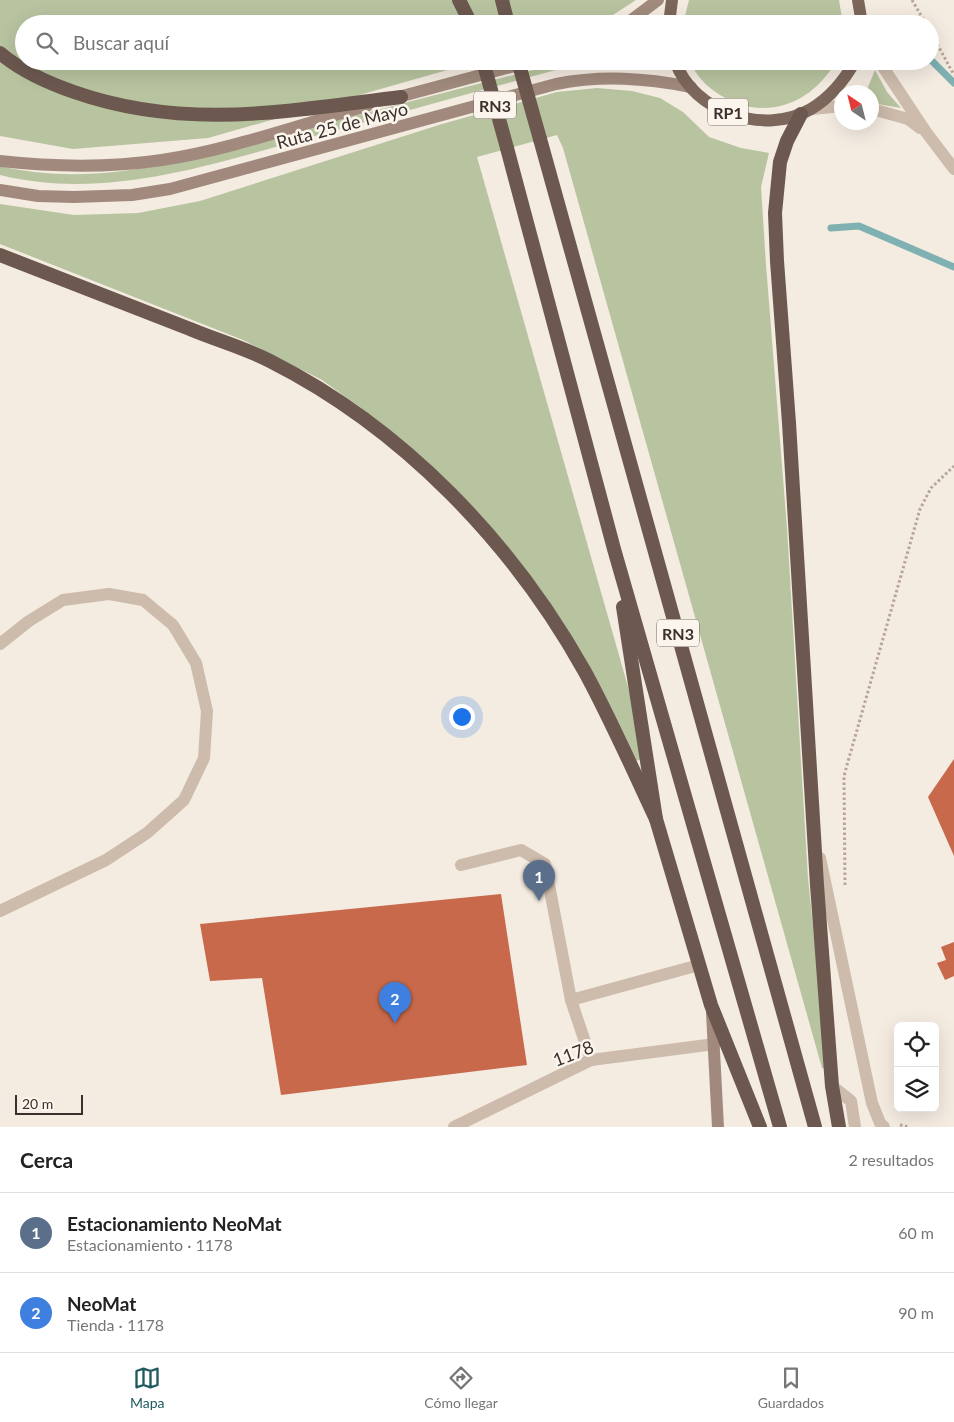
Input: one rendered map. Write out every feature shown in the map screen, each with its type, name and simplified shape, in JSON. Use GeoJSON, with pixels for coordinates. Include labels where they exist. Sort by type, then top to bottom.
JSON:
{"type":"FeatureCollection","features":[{"type":"Feature","properties":{"kind":"highway"},"geometry":{"type":"LineString","coordinates":[[459,0],[467,15]]}},
{"type":"Feature","properties":{"kind":"highway"},"geometry":{"type":"LineString","coordinates":[[467,0],[470,15]]}},
{"type":"Feature","properties":{"kind":"highway"},"geometry":{"type":"LineString","coordinates":[[502,0],[506,15]]}},
{"type":"Feature","properties":{"kind":"highway"},"geometry":{"type":"LineString","coordinates":[[0,53],[15,62]]}},
{"type":"Feature","properties":{"kind":"highway"},"geometry":{"type":"LineString","coordinates":[[28,70],[49,83],[103,102],[173,114],[222,116],[274,113],[401,97]]}},
{"type":"Feature","properties":{"kind":"highway","name":"RN3"},"geometry":{"type":"LineString","coordinates":[[485,70],[614,550],[780,1127]]}},
{"type":"Feature","properties":{"kind":"highway","name":"RN3"},"geometry":{"type":"LineString","coordinates":[[521,70],[815,1127]]}},
{"type":"Feature","properties":{"kind":"highway"},"geometry":{"type":"LineString","coordinates":[[806,111],[787,141],[780,162],[775,213],[812,824],[832,1086],[839,1127]]}},
{"type":"Feature","properties":{"kind":"highway"},"geometry":{"type":"LineString","coordinates":[[0,255],[269,360],[345,404],[378,428],[474,517],[528,583],[584,671],[656,819]]}},
{"type":"Feature","properties":{"kind":"highway"},"geometry":{"type":"LineString","coordinates":[[614,550],[656,819],[711,1005],[760,1127]]}},
{"type":"Feature","properties":{"kind":"main road"},"geometry":{"type":"LineString","coordinates":[[638,15],[658,0]]}},
{"type":"Feature","properties":{"kind":"main road"},"geometry":{"type":"LineString","coordinates":[[670,15],[672,0]]}},
{"type":"Feature","properties":{"kind":"main road"},"geometry":{"type":"LineString","coordinates":[[858,0],[861,15]]}},
{"type":"Feature","properties":{"kind":"main road","name":"Ruta 25 de Mayo"},"geometry":{"type":"LineString","coordinates":[[0,161],[67,166],[100,166],[163,160],[196,153],[500,70]]}},
{"type":"Feature","properties":{"kind":"main road","name":"Ruta 25 de Mayo"},"geometry":{"type":"LineString","coordinates":[[681,70],[691,87],[714,106],[741,118],[772,120],[806,111]]}},
{"type":"Feature","properties":{"kind":"main road","name":"RP1"},"geometry":{"type":"LineString","coordinates":[[806,111],[830,96],[850,70]]}},
{"type":"Feature","properties":{"kind":"main road","name":"Ruta 25 de Mayo"},"geometry":{"type":"LineString","coordinates":[[0,190],[38,196],[132,195],[170,189],[556,84],[581,79],[610,77],[661,81],[691,87]]}},
{"type":"Feature","properties":{"kind":"main road"},"geometry":{"type":"LineString","coordinates":[[711,1005],[715,1044],[718,1127]]}},
{"type":"Feature","properties":{"kind":"street"},"geometry":{"type":"LineString","coordinates":[[885,70],[926,132],[954,169]]}},
{"type":"Feature","properties":{"kind":"street"},"geometry":{"type":"LineString","coordinates":[[806,111],[834,107]]}},
{"type":"Feature","properties":{"kind":"street"},"geometry":{"type":"LineString","coordinates":[[879,111],[908,119],[926,132]]}},
{"type":"Feature","properties":{"kind":"street"},"geometry":{"type":"LineString","coordinates":[[0,644],[29,621],[63,600],[109,594],[143,600],[173,625],[196,663],[207,711],[204,758],[184,800],[147,833],[106,860],[0,911]]}},
{"type":"Feature","properties":{"kind":"street"},"geometry":{"type":"LineString","coordinates":[[812,824],[872,1103],[880,1123],[884,1127]]}},
{"type":"Feature","properties":{"kind":"street"},"geometry":{"type":"LineString","coordinates":[[461,865],[522,850],[545,864],[572,1000],[591,1060]]}},
{"type":"Feature","properties":{"kind":"street"},"geometry":{"type":"LineString","coordinates":[[572,1000],[699,965]]}},
{"type":"Feature","properties":{"kind":"street","name":"1178"},"geometry":{"type":"LineString","coordinates":[[457,1127],[591,1060],[715,1044]]}},
{"type":"Feature","properties":{"kind":"street"},"geometry":{"type":"LineString","coordinates":[[832,1086],[851,1101],[855,1127]]}},
{"type":"Feature","properties":{"kind":"path"},"geometry":{"type":"LineString","coordinates":[[912,0],[921,15]]}},
{"type":"Feature","properties":{"kind":"path"},"geometry":{"type":"LineString","coordinates":[[939,48],[954,75]]}},
{"type":"Feature","properties":{"kind":"path"},"geometry":{"type":"LineString","coordinates":[[844,867],[844,776],[920,509],[931,488],[954,466]]}},
{"type":"Feature","properties":{"kind":"green space"},"geometry":{"type":"Polygon","coordinates":[[[0,0],[636,0],[613,15],[15,15],[15,70],[447,70],[208,138],[73,149],[0,136],[0,0]]]}},
{"type":"Feature","properties":{"kind":"green space"},"geometry":{"type":"Polygon","coordinates":[[[689,0],[839,0],[842,15],[685,15],[689,0]]]}},
{"type":"Feature","properties":{"kind":"green space"},"geometry":{"type":"Polygon","coordinates":[[[533,70],[556,70],[243,156],[163,175],[81,184],[41,182],[0,175],[0,166],[39,173],[79,174],[118,172],[157,166],[235,148],[533,70]]]}},
{"type":"Feature","properties":{"kind":"green space"},"geometry":{"type":"Polygon","coordinates":[[[830,70],[814,89],[800,98],[785,105],[769,108],[736,103],[720,95],[702,80],[695,71],[830,70]]]}},
{"type":"Feature","properties":{"kind":"green space"},"geometry":{"type":"Polygon","coordinates":[[[875,70],[887,92],[901,108],[879,104],[879,85],[869,85],[875,70]]]}},
{"type":"Feature","properties":{"kind":"green space"},"geometry":{"type":"Polygon","coordinates":[[[597,88],[632,91],[660,98],[683,112],[709,137],[741,148],[769,153],[761,187],[766,265],[787,528],[808,878],[828,1069],[822,1068],[563,148],[557,135],[477,157],[648,757],[632,762],[529,584],[400,441],[361,408],[322,380],[243,340],[0,244],[0,204],[74,215],[138,213],[200,201],[442,124],[557,92],[597,88]]]}},
{"type":"Feature","properties":{"kind":"building"},"geometry":{"type":"Polygon","coordinates":[[[954,759],[954,856],[928,797],[954,759]]]}},
{"type":"Feature","properties":{"kind":"building"},"geometry":{"type":"Polygon","coordinates":[[[501,894],[527,1065],[281,1095],[262,978],[210,981],[200,924],[501,894]]]}},
{"type":"Feature","properties":{"kind":"building"},"geometry":{"type":"Polygon","coordinates":[[[954,942],[954,976],[945,980],[937,963],[946,960],[941,947],[954,942]]]}},
{"type":"Feature","properties":{"kind":"waterway"},"geometry":{"type":"LineString","coordinates":[[939,68],[954,83]]}},
{"type":"Feature","properties":{"kind":"waterway"},"geometry":{"type":"LineString","coordinates":[[831,228],[859,226],[954,267]]}},
{"type":"Feature","properties":{"kind":"place","name":"Estacionamiento NeoMat"},"geometry":{"type":"Point","coordinates":[539,901]}},
{"type":"Feature","properties":{"kind":"place","name":"NeoMat"},"geometry":{"type":"Point","coordinates":[395,1023]}}]}
